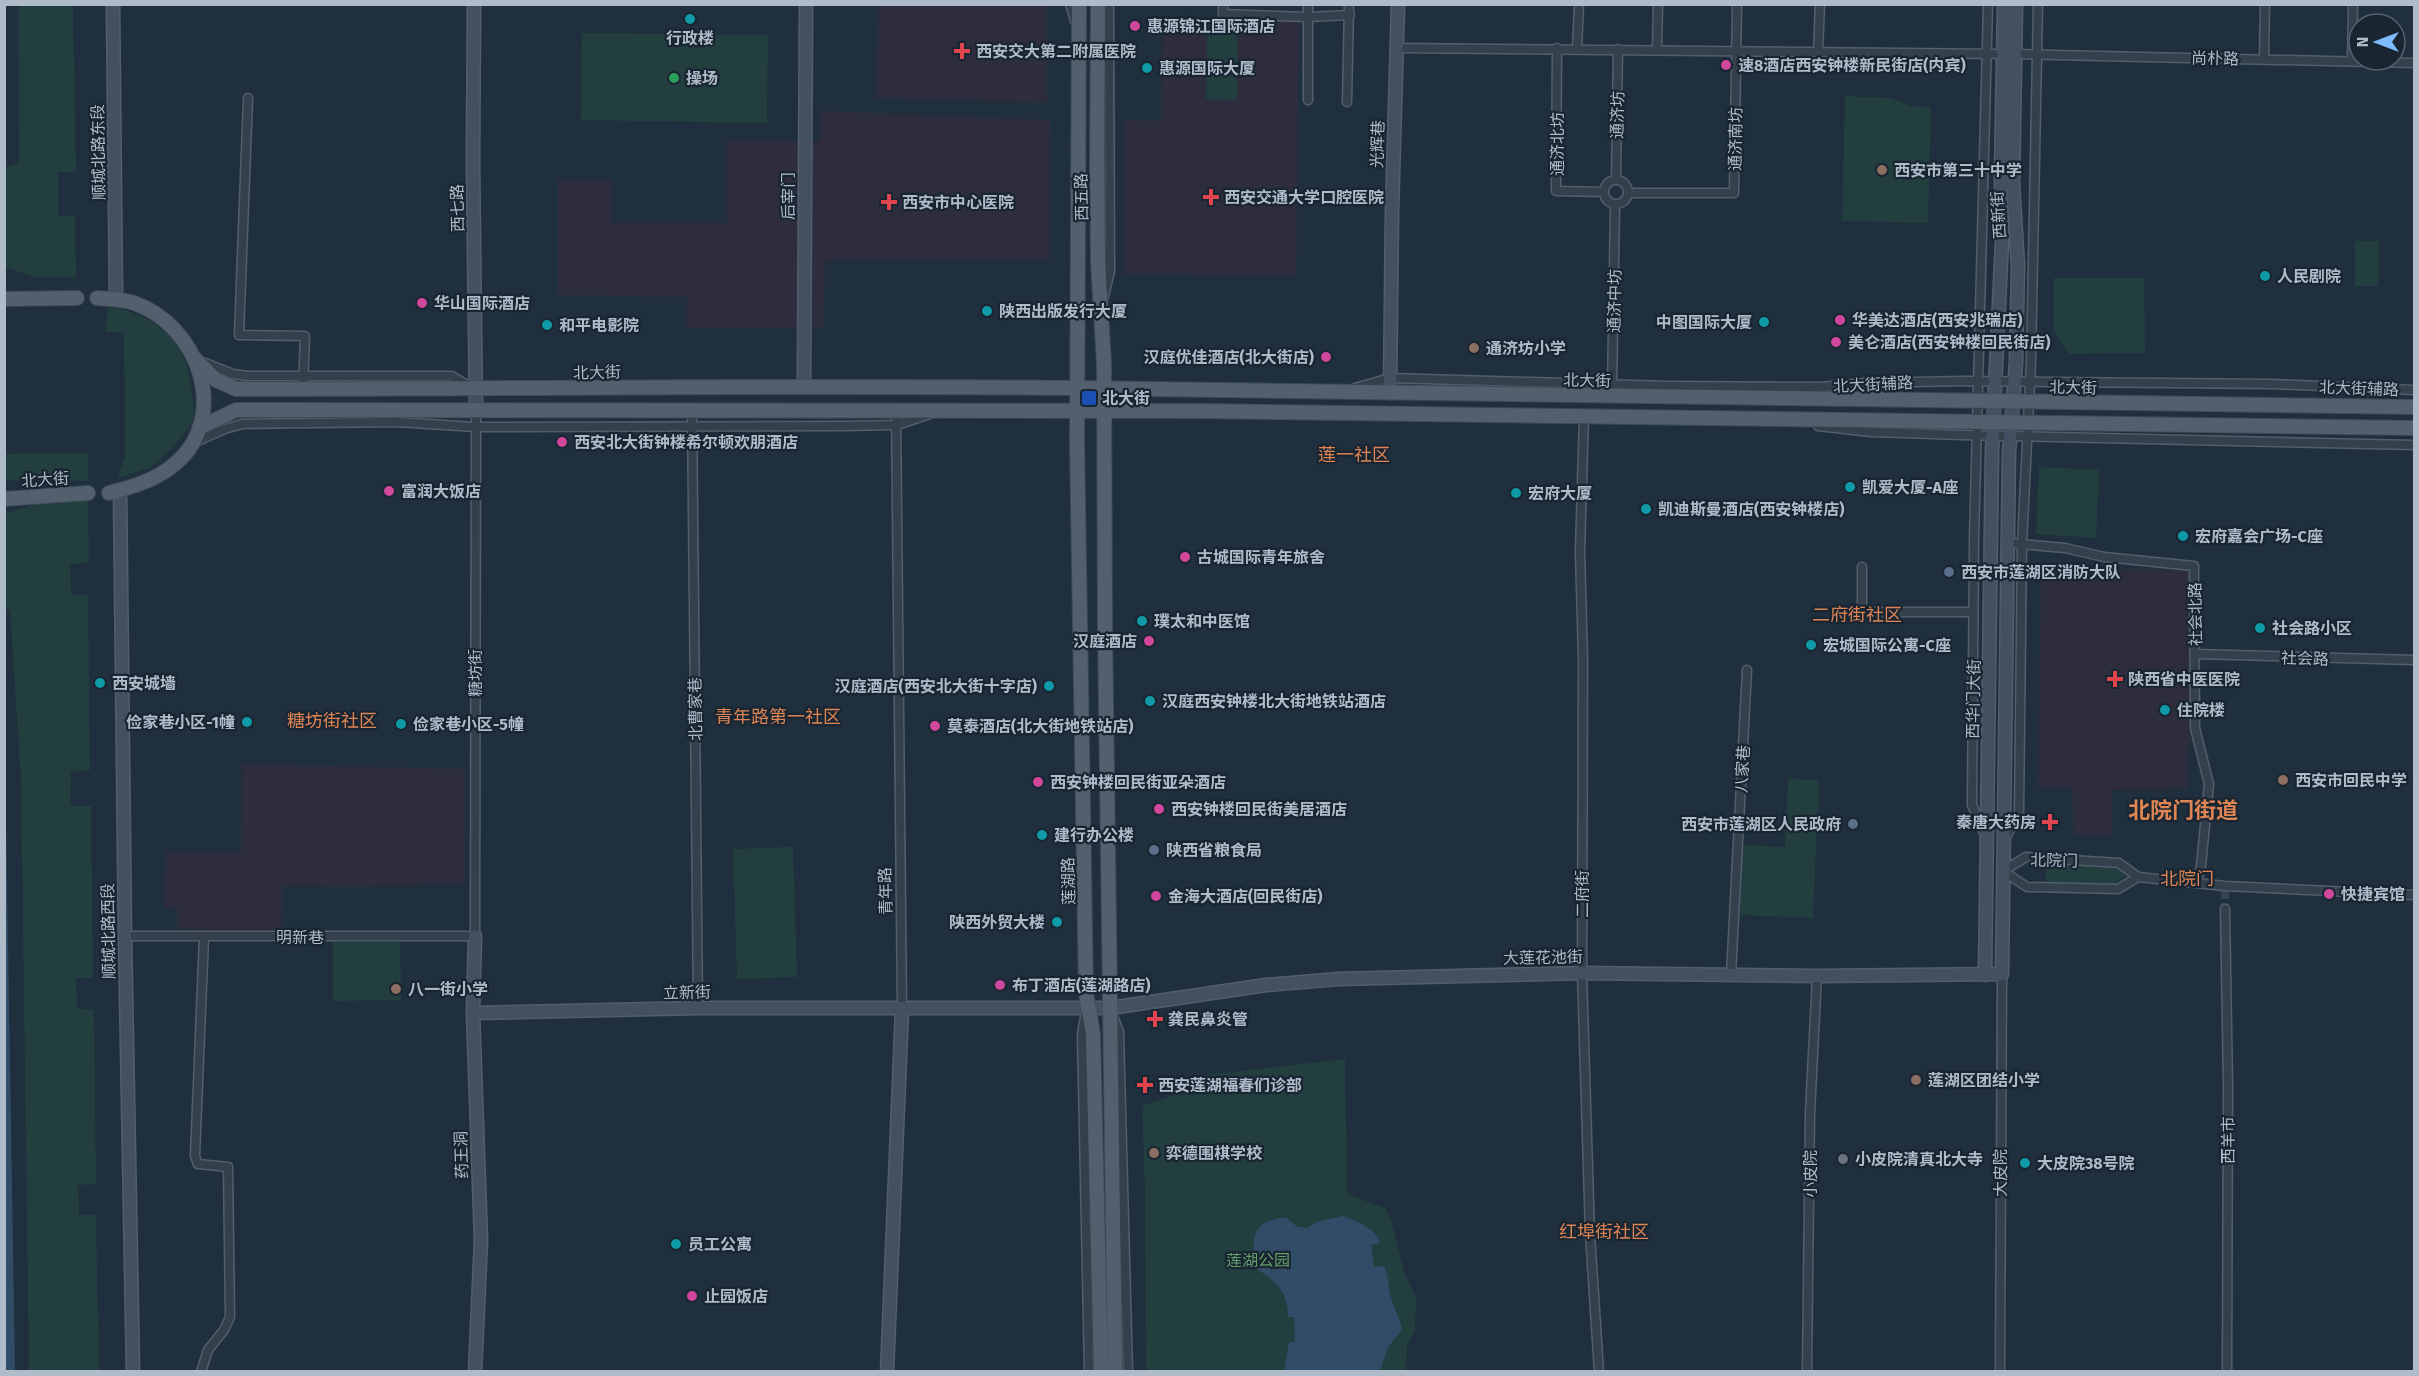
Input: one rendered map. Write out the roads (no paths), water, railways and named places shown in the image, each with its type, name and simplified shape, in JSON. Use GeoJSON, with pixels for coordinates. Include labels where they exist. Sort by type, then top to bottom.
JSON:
{"type":"FeatureCollection","features":[{"type":"Feature","properties":{"kind":"main road","name":"西五路"},"geometry":{"type":"LineString","coordinates":[[1078,388],[1079,4]]}},
{"type":"Feature","properties":{"kind":"main road","name":"西五路"},"geometry":{"type":"LineString","coordinates":[[1098,4],[1097,166],[1104,389]]}},
{"type":"Feature","properties":{"kind":"main road"},"geometry":{"type":"LineString","coordinates":[[4,297],[77,298]]}},
{"type":"Feature","properties":{"kind":"main road","name":"北大街"},"geometry":{"type":"LineString","coordinates":[[97,298],[135,303],[156,314],[174,329],[194,358],[216,380],[236,389],[476,390],[804,387],[1078,388],[1334,393],[1612,391],[2012,402],[2415,407]]}},
{"type":"Feature","properties":{"kind":"main road","name":"北大街"},"geometry":{"type":"LineString","coordinates":[[114,492],[136,486],[176,464],[192,444],[199,428],[204,394],[203,383],[194,358]]}},
{"type":"Feature","properties":{"kind":"main road","name":"莲湖路"},"geometry":{"type":"LineString","coordinates":[[1078,388],[1087,1008],[1093,1034],[1101,1371]]}},
{"type":"Feature","properties":{"kind":"main road"},"geometry":{"type":"LineString","coordinates":[[1104,389],[1115,1371]]}},
{"type":"Feature","properties":{"kind":"main road"},"geometry":{"type":"LineString","coordinates":[[199,428],[236,410],[1104,411],[1359,414],[1977,429],[2415,428]]}},
{"type":"Feature","properties":{"kind":"main road","name":"北大街"},"geometry":{"type":"LineString","coordinates":[[4,500],[27,496],[88,493]]}},
{"type":"Feature","properties":{"kind":"street","name":"顺城北路东段"},"geometry":{"type":"LineString","coordinates":[[113,4],[116,299]]}},
{"type":"Feature","properties":{"kind":"street","name":"西七路"},"geometry":{"type":"LineString","coordinates":[[474,4],[476,410]]}},
{"type":"Feature","properties":{"kind":"street","name":"后宰门"},"geometry":{"type":"LineString","coordinates":[[804,387],[806,4]]}},
{"type":"Feature","properties":{"kind":"street"},"geometry":{"type":"LineString","coordinates":[[1070,4],[1079,30]]}},
{"type":"Feature","properties":{"kind":"street"},"geometry":{"type":"LineString","coordinates":[[1101,311],[1110,271],[1108,4]]}},
{"type":"Feature","properties":{"kind":"street"},"geometry":{"type":"LineString","coordinates":[[1223,4],[1223,14],[1308,17],[1350,15]]}},
{"type":"Feature","properties":{"kind":"street"},"geometry":{"type":"LineString","coordinates":[[1308,4],[1308,100]]}},
{"type":"Feature","properties":{"kind":"street"},"geometry":{"type":"LineString","coordinates":[[1347,102],[1349,4]]}},
{"type":"Feature","properties":{"kind":"street","name":"光辉巷"},"geometry":{"type":"LineString","coordinates":[[1390,393],[1398,4]]}},
{"type":"Feature","properties":{"kind":"street"},"geometry":{"type":"LineString","coordinates":[[1577,49],[1578,4]]}},
{"type":"Feature","properties":{"kind":"street"},"geometry":{"type":"LineString","coordinates":[[1657,50],[1658,4]]}},
{"type":"Feature","properties":{"kind":"street"},"geometry":{"type":"LineString","coordinates":[[1737,4],[1737,51]]}},
{"type":"Feature","properties":{"kind":"street"},"geometry":{"type":"LineString","coordinates":[[1818,52],[1820,4]]}},
{"type":"Feature","properties":{"kind":"street"},"geometry":{"type":"LineString","coordinates":[[1988,4],[1973,612],[1972,805],[1988,841]]}},
{"type":"Feature","properties":{"kind":"street","name":"西新街"},"geometry":{"type":"LineString","coordinates":[[2004,4],[2009,54],[2018,266],[2010,429]]}},
{"type":"Feature","properties":{"kind":"street","name":"西新街"},"geometry":{"type":"LineString","coordinates":[[1994,429],[2002,241],[2001,174],[2009,54],[2016,4]]}},
{"type":"Feature","properties":{"kind":"street"},"geometry":{"type":"LineString","coordinates":[[2003,842],[2019,813],[2022,544],[2030,383],[2038,4]]}},
{"type":"Feature","properties":{"kind":"street"},"geometry":{"type":"LineString","coordinates":[[2264,59],[2265,4]]}},
{"type":"Feature","properties":{"kind":"street","name":"尚朴路"},"geometry":{"type":"LineString","coordinates":[[1397,48],[2009,54],[2347,61]]}},
{"type":"Feature","properties":{"kind":"street","name":"通济北坊"},"geometry":{"type":"LineString","coordinates":[[1557,48],[1556,191],[1604,192]]}},
{"type":"Feature","properties":{"kind":"street","name":"通济坊"},"geometry":{"type":"LineString","coordinates":[[1616,180],[1618,49]]}},
{"type":"Feature","properties":{"kind":"street","name":"通济南坊"},"geometry":{"type":"LineString","coordinates":[[1628,193],[1734,193],[1737,51]]}},
{"type":"Feature","properties":{"kind":"street"},"geometry":{"type":"LineString","coordinates":[[248,98],[239,335],[305,336],[303,389]]}},
{"type":"Feature","properties":{"kind":"street"},"geometry":{"type":"LineString","coordinates":[[1616,180],[1625,184],[1628,193],[1624,202],[1615,205],[1607,201],[1604,192],[1607,183],[1616,180]]}},
{"type":"Feature","properties":{"kind":"street","name":"通济中坊"},"geometry":{"type":"LineString","coordinates":[[1612,391],[1615,205]]}},
{"type":"Feature","properties":{"kind":"street"},"geometry":{"type":"LineString","coordinates":[[194,358],[233,374],[452,376],[476,390]]}},
{"type":"Feature","properties":{"kind":"street","name":"北大街辅路"},"geometry":{"type":"LineString","coordinates":[[1334,393],[1390,378],[1612,391],[1979,381],[2273,384],[2415,390]]}},
{"type":"Feature","properties":{"kind":"street","name":"糖坊街"},"geometry":{"type":"LineString","coordinates":[[475,936],[476,410]]}},
{"type":"Feature","properties":{"kind":"street","name":"北曹家巷"},"geometry":{"type":"LineString","coordinates":[[692,410],[699,1008]]}},
{"type":"Feature","properties":{"kind":"street","name":"青年路"},"geometry":{"type":"LineString","coordinates":[[887,1371],[902,1009],[896,410]]}},
{"type":"Feature","properties":{"kind":"street"},"geometry":{"type":"LineString","coordinates":[[192,444],[242,424],[397,422],[475,427],[897,425],[943,410]]}},
{"type":"Feature","properties":{"kind":"street","name":"二府街"},"geometry":{"type":"LineString","coordinates":[[1584,419],[1580,552],[1583,660],[1582,973],[1590,1234],[1599,1371]]}},
{"type":"Feature","properties":{"kind":"street","name":"西华门大街"},"geometry":{"type":"LineString","coordinates":[[1985,975],[1994,429]]}},
{"type":"Feature","properties":{"kind":"street","name":"西华门大街"},"geometry":{"type":"LineString","coordinates":[[2002,974],[2010,429]]}},
{"type":"Feature","properties":{"kind":"street"},"geometry":{"type":"LineString","coordinates":[[2028,429],[2415,445]]}},
{"type":"Feature","properties":{"kind":"street","name":"顺城北路西段"},"geometry":{"type":"LineString","coordinates":[[114,492],[133,1371]]}},
{"type":"Feature","properties":{"kind":"street","name":"社会北路"},"geometry":{"type":"LineString","coordinates":[[2008,543],[2065,548],[2104,557],[2194,566],[2195,728],[2209,784],[2201,866],[2197,882]]}},
{"type":"Feature","properties":{"kind":"street"},"geometry":{"type":"LineString","coordinates":[[1862,567],[1862,612],[1973,612]]}},
{"type":"Feature","properties":{"kind":"street","name":"社会路"},"geometry":{"type":"LineString","coordinates":[[2196,654],[2415,660]]}},
{"type":"Feature","properties":{"kind":"street","name":"八家巷"},"geometry":{"type":"LineString","coordinates":[[1731,975],[1747,670]]}},
{"type":"Feature","properties":{"kind":"street","name":"北院门"},"geometry":{"type":"LineString","coordinates":[[2138,878],[2119,863],[2026,857],[2003,871],[2027,887],[2118,889],[2138,878],[2197,882],[2225,889],[2415,895]]}},
{"type":"Feature","properties":{"kind":"street","name":"西羊市"},"geometry":{"type":"LineString","coordinates":[[2225,909],[2228,1076],[2227,1371]]}},
{"type":"Feature","properties":{"kind":"street","name":"明新巷"},"geometry":{"type":"LineString","coordinates":[[124,936],[475,936]]}},
{"type":"Feature","properties":{"kind":"street","name":"药王洞"},"geometry":{"type":"LineString","coordinates":[[475,936],[473,1013],[481,1240],[475,1371]]}},
{"type":"Feature","properties":{"kind":"street"},"geometry":{"type":"LineString","coordinates":[[201,1371],[208,1350],[228,1324],[231,1291],[228,1167],[202,1166],[198,1164],[195,1156],[204,937]]}},
{"type":"Feature","properties":{"kind":"street","name":"大莲花池街"},"geometry":{"type":"LineString","coordinates":[[1087,1008],[1110,1008],[1266,985],[1317,981],[1582,973],[1817,976],[2002,974]]}},
{"type":"Feature","properties":{"kind":"street","name":"大皮院"},"geometry":{"type":"LineString","coordinates":[[2000,1371],[2002,974]]}},
{"type":"Feature","properties":{"kind":"street","name":"小皮院"},"geometry":{"type":"LineString","coordinates":[[1808,1371],[1810,1113],[1817,976]]}},
{"type":"Feature","properties":{"kind":"street","name":"立新街"},"geometry":{"type":"LineString","coordinates":[[473,1013],[699,1008],[1087,1008]]}},
{"type":"Feature","properties":{"kind":"street"},"geometry":{"type":"LineString","coordinates":[[1087,1008],[1082,1034],[1089,1371]]}},
{"type":"Feature","properties":{"kind":"street"},"geometry":{"type":"LineString","coordinates":[[1110,1008],[1119,1032],[1128,1371]]}},
{"type":"Feature","properties":{"kind":"tunnel"},"geometry":{"type":"LineString","coordinates":[[2225,891],[2225,909]]}},
{"type":"Feature","properties":{"kind":"place","name":"行政楼"},"geometry":{"type":"Point","coordinates":[690,19]}},
{"type":"Feature","properties":{"kind":"place","name":"惠源锦江国际酒店"},"geometry":{"type":"Point","coordinates":[1135,26]}},
{"type":"Feature","properties":{"kind":"place","name":"西安交大第二附属医院"},"geometry":{"type":"Point","coordinates":[962,51]}},
{"type":"Feature","properties":{"kind":"place","name":"速8酒店西安钟楼新民街店(内宾)"},"geometry":{"type":"Point","coordinates":[1726,65]}},
{"type":"Feature","properties":{"kind":"place","name":"惠源国际大厦"},"geometry":{"type":"Point","coordinates":[1147,68]}},
{"type":"Feature","properties":{"kind":"place","name":"操场"},"geometry":{"type":"Point","coordinates":[674,78]}},
{"type":"Feature","properties":{"kind":"place","name":"西安市第三十中学"},"geometry":{"type":"Point","coordinates":[1882,170]}},
{"type":"Feature","properties":{"kind":"place","name":"西安交通大学口腔医院"},"geometry":{"type":"Point","coordinates":[1211,197]}},
{"type":"Feature","properties":{"kind":"place","name":"西安市中心医院"},"geometry":{"type":"Point","coordinates":[889,202]}},
{"type":"Feature","properties":{"kind":"place","name":"人民剧院"},"geometry":{"type":"Point","coordinates":[2265,276]}},
{"type":"Feature","properties":{"kind":"place","name":"华山国际酒店"},"geometry":{"type":"Point","coordinates":[422,303]}},
{"type":"Feature","properties":{"kind":"place","name":"陕西出版发行大厦"},"geometry":{"type":"Point","coordinates":[987,311]}},
{"type":"Feature","properties":{"kind":"place","name":"华美达酒店(西安兆瑞店)"},"geometry":{"type":"Point","coordinates":[1840,320]}},
{"type":"Feature","properties":{"kind":"place","name":"中图国际大厦"},"geometry":{"type":"Point","coordinates":[1764,322]}},
{"type":"Feature","properties":{"kind":"place","name":"和平电影院"},"geometry":{"type":"Point","coordinates":[547,325]}},
{"type":"Feature","properties":{"kind":"place","name":"美仑酒店(西安钟楼回民街店)"},"geometry":{"type":"Point","coordinates":[1836,342]}},
{"type":"Feature","properties":{"kind":"place","name":"通济坊小学"},"geometry":{"type":"Point","coordinates":[1474,348]}},
{"type":"Feature","properties":{"kind":"place","name":"汉庭优佳酒店(北大街店)"},"geometry":{"type":"Point","coordinates":[1326,357]}},
{"type":"Feature","properties":{"kind":"place","name":"北大街"},"geometry":{"type":"Point","coordinates":[1089,398]}},
{"type":"Feature","properties":{"kind":"place","name":"西安北大街钟楼希尔顿欢朋酒店"},"geometry":{"type":"Point","coordinates":[562,442]}},
{"type":"Feature","properties":{"kind":"place","name":"凯爱大厦-A座"},"geometry":{"type":"Point","coordinates":[1850,487]}},
{"type":"Feature","properties":{"kind":"place","name":"富润大饭店"},"geometry":{"type":"Point","coordinates":[389,491]}},
{"type":"Feature","properties":{"kind":"place","name":"宏府大厦"},"geometry":{"type":"Point","coordinates":[1516,493]}},
{"type":"Feature","properties":{"kind":"place","name":"凯迪斯曼酒店(西安钟楼店)"},"geometry":{"type":"Point","coordinates":[1646,509]}},
{"type":"Feature","properties":{"kind":"place","name":"宏府嘉会广场-C座"},"geometry":{"type":"Point","coordinates":[2183,536]}},
{"type":"Feature","properties":{"kind":"place","name":"古城国际青年旅舍"},"geometry":{"type":"Point","coordinates":[1185,557]}},
{"type":"Feature","properties":{"kind":"place","name":"西安市莲湖区消防大队"},"geometry":{"type":"Point","coordinates":[1949,572]}},
{"type":"Feature","properties":{"kind":"place","name":"璞太和中医馆"},"geometry":{"type":"Point","coordinates":[1142,621]}},
{"type":"Feature","properties":{"kind":"place","name":"社会路小区"},"geometry":{"type":"Point","coordinates":[2260,628]}},
{"type":"Feature","properties":{"kind":"place","name":"汉庭酒店"},"geometry":{"type":"Point","coordinates":[1149,641]}},
{"type":"Feature","properties":{"kind":"place","name":"宏城国际公寓-C座"},"geometry":{"type":"Point","coordinates":[1811,645]}},
{"type":"Feature","properties":{"kind":"place","name":"陕西省中医医院"},"geometry":{"type":"Point","coordinates":[2115,679]}},
{"type":"Feature","properties":{"kind":"place","name":"西安城墙"},"geometry":{"type":"Point","coordinates":[100,683]}},
{"type":"Feature","properties":{"kind":"place","name":"汉庭酒店(西安北大街十字店)"},"geometry":{"type":"Point","coordinates":[1049,686]}},
{"type":"Feature","properties":{"kind":"place","name":"汉庭西安钟楼北大街地铁站酒店"},"geometry":{"type":"Point","coordinates":[1150,701]}},
{"type":"Feature","properties":{"kind":"place","name":"住院楼"},"geometry":{"type":"Point","coordinates":[2165,710]}},
{"type":"Feature","properties":{"kind":"place","name":"俭家巷小区-1幢"},"geometry":{"type":"Point","coordinates":[247,722]}},
{"type":"Feature","properties":{"kind":"place","name":"俭家巷小区-5幢"},"geometry":{"type":"Point","coordinates":[401,724]}},
{"type":"Feature","properties":{"kind":"place","name":"莫泰酒店(北大街地铁站店)"},"geometry":{"type":"Point","coordinates":[935,726]}},
{"type":"Feature","properties":{"kind":"place","name":"西安市回民中学"},"geometry":{"type":"Point","coordinates":[2283,780]}},
{"type":"Feature","properties":{"kind":"place","name":"西安钟楼回民街亚朵酒店"},"geometry":{"type":"Point","coordinates":[1038,782]}},
{"type":"Feature","properties":{"kind":"place","name":"西安钟楼回民街美居酒店"},"geometry":{"type":"Point","coordinates":[1159,809]}},
{"type":"Feature","properties":{"kind":"place","name":"秦唐大药房"},"geometry":{"type":"Point","coordinates":[2050,822]}},
{"type":"Feature","properties":{"kind":"place","name":"西安市莲湖区人民政府"},"geometry":{"type":"Point","coordinates":[1853,824]}},
{"type":"Feature","properties":{"kind":"place","name":"建行办公楼"},"geometry":{"type":"Point","coordinates":[1042,835]}},
{"type":"Feature","properties":{"kind":"place","name":"陕西省粮食局"},"geometry":{"type":"Point","coordinates":[1154,850]}},
{"type":"Feature","properties":{"kind":"place","name":"快捷宾馆"},"geometry":{"type":"Point","coordinates":[2329,894]}},
{"type":"Feature","properties":{"kind":"place","name":"金海大酒店(回民街店)"},"geometry":{"type":"Point","coordinates":[1156,896]}},
{"type":"Feature","properties":{"kind":"place","name":"陕西外贸大楼"},"geometry":{"type":"Point","coordinates":[1057,922]}},
{"type":"Feature","properties":{"kind":"place","name":"布丁酒店(莲湖路店)"},"geometry":{"type":"Point","coordinates":[1000,985]}},
{"type":"Feature","properties":{"kind":"place","name":"八一街小学"},"geometry":{"type":"Point","coordinates":[396,989]}},
{"type":"Feature","properties":{"kind":"place","name":"龚民鼻炎管"},"geometry":{"type":"Point","coordinates":[1155,1019]}},
{"type":"Feature","properties":{"kind":"place","name":"莲湖区团结小学"},"geometry":{"type":"Point","coordinates":[1916,1080]}},
{"type":"Feature","properties":{"kind":"place","name":"西安莲湖福春们诊部"},"geometry":{"type":"Point","coordinates":[1145,1085]}},
{"type":"Feature","properties":{"kind":"place","name":"弈德围棋学校"},"geometry":{"type":"Point","coordinates":[1154,1153]}},
{"type":"Feature","properties":{"kind":"place","name":"小皮院清真北大寺"},"geometry":{"type":"Point","coordinates":[1843,1159]}},
{"type":"Feature","properties":{"kind":"place","name":"大皮院38号院"},"geometry":{"type":"Point","coordinates":[2025,1163]}},
{"type":"Feature","properties":{"kind":"place","name":"员工公寓"},"geometry":{"type":"Point","coordinates":[676,1244]}},
{"type":"Feature","properties":{"kind":"place","name":"止园饭店"},"geometry":{"type":"Point","coordinates":[692,1296]}},
{"type":"Feature","properties":{"kind":"district","name":"莲一社区"},"geometry":{"type":"Point","coordinates":[1354,455]}},
{"type":"Feature","properties":{"kind":"district","name":"二府街社区"},"geometry":{"type":"Point","coordinates":[1857,615]}},
{"type":"Feature","properties":{"kind":"district","name":"青年路第一社区"},"geometry":{"type":"Point","coordinates":[778,717]}},
{"type":"Feature","properties":{"kind":"district","name":"糖坊街社区"},"geometry":{"type":"Point","coordinates":[332,721]}},
{"type":"Feature","properties":{"kind":"district","name":"北院门街道"},"geometry":{"type":"Point","coordinates":[2183,810]}},
{"type":"Feature","properties":{"kind":"district","name":"北院门"},"geometry":{"type":"Point","coordinates":[2187,879]}},
{"type":"Feature","properties":{"kind":"district","name":"红埠街社区"},"geometry":{"type":"Point","coordinates":[1604,1232]}},
{"type":"Feature","properties":{"kind":"park label","name":"莲湖公园"},"geometry":{"type":"Point","coordinates":[1258,1260]}}]}
